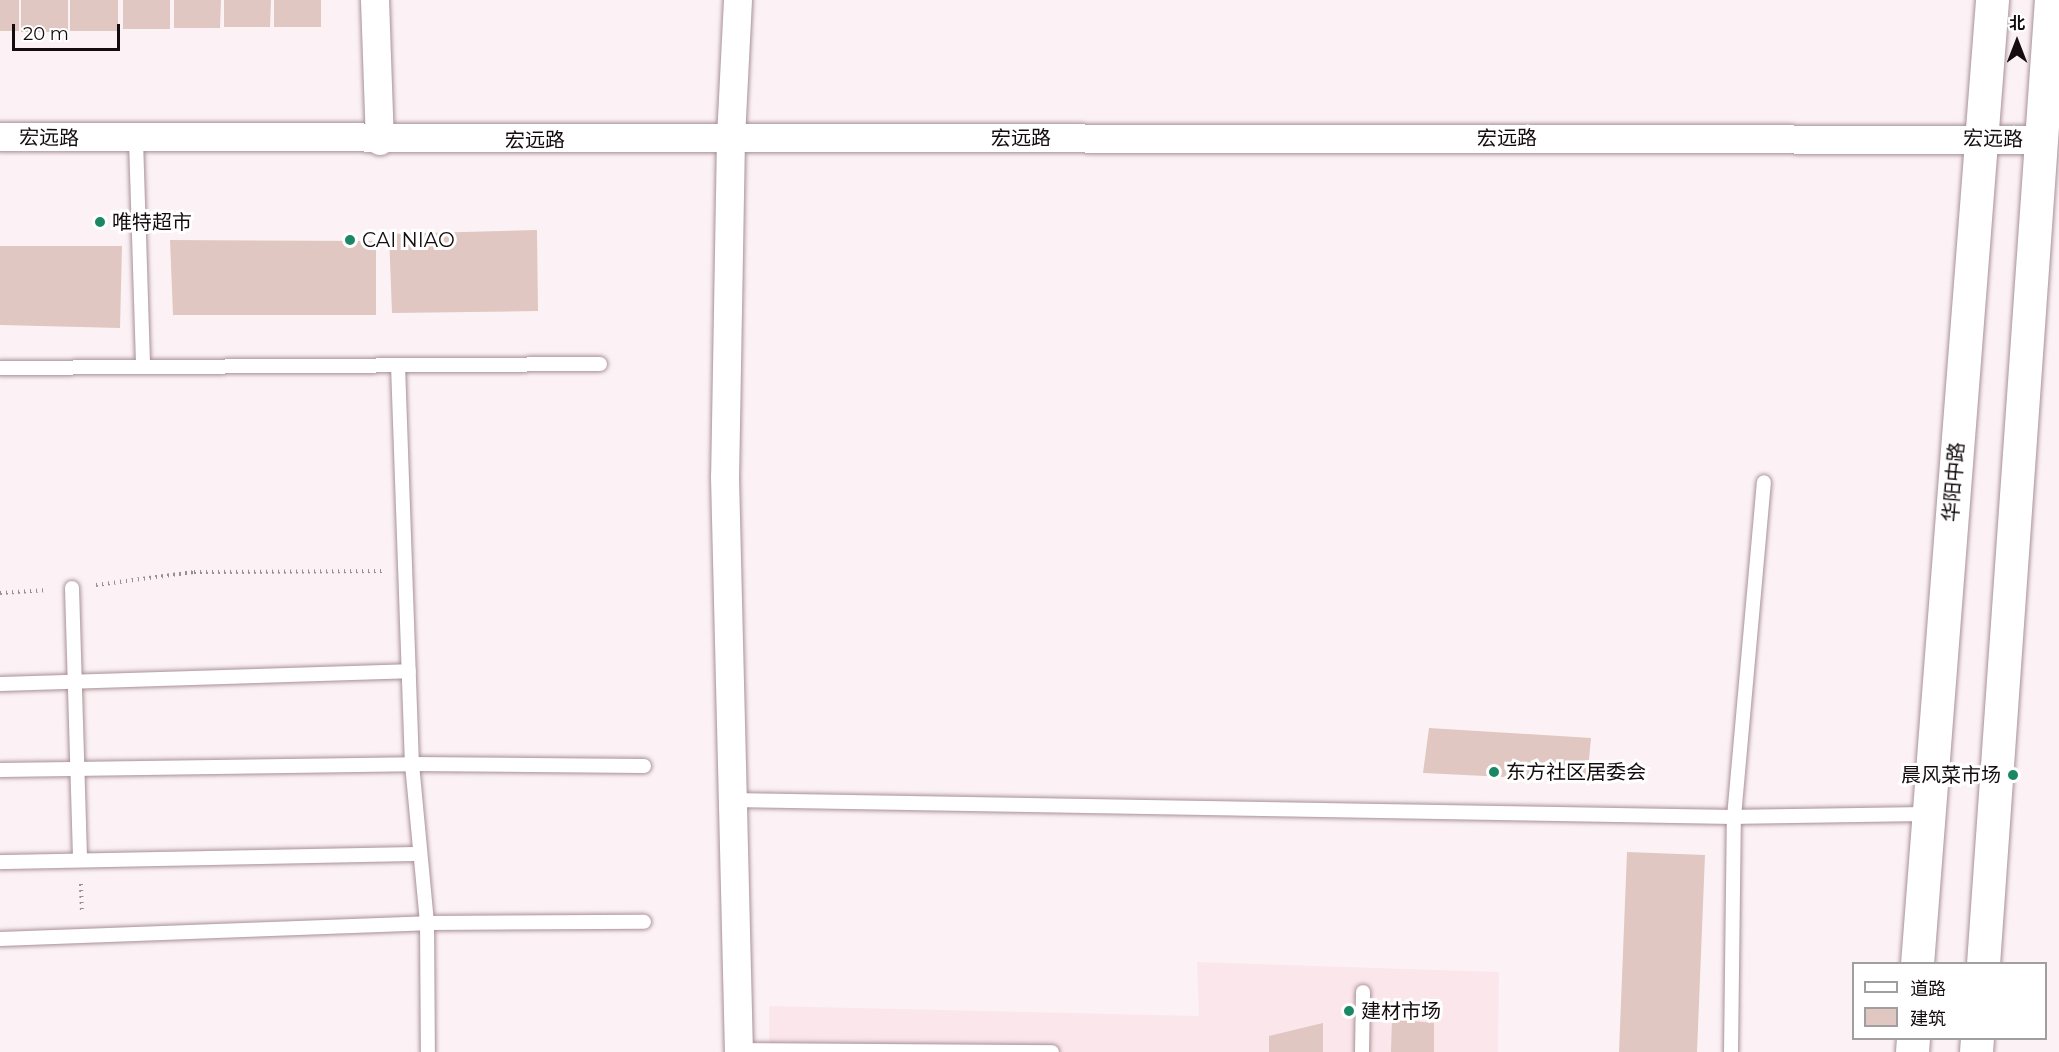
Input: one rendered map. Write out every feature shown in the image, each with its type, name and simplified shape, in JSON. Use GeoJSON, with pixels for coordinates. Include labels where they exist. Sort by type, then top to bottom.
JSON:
{"type":"FeatureCollection","features":[{"type":"Feature","properties":{"kind":"main road","name":"华阳中路"},"geometry":{"type":"LineString","coordinates":[[1917,962],[1925,814],[1984,138],[1992,0]]}},
{"type":"Feature","properties":{"kind":"main road"},"geometry":{"type":"LineString","coordinates":[[1983,962],[2051,0]]}},
{"type":"Feature","properties":{"kind":"street"},"geometry":{"type":"LineString","coordinates":[[375,0],[380,141]]}},
{"type":"Feature","properties":{"kind":"street"},"geometry":{"type":"LineString","coordinates":[[738,0],[731,138],[725,477],[731,800],[739,1051]]}},
{"type":"Feature","properties":{"kind":"street","name":"宏远路"},"geometry":{"type":"LineString","coordinates":[[0,137],[380,141],[731,138],[1984,138],[2042,140]]}},
{"type":"Feature","properties":{"kind":"lane"},"geometry":{"type":"LineString","coordinates":[[136,140],[143,365]]}},
{"type":"Feature","properties":{"kind":"lane"},"geometry":{"type":"LineString","coordinates":[[0,368],[143,365],[600,364]]}},
{"type":"Feature","properties":{"kind":"lane"},"geometry":{"type":"LineString","coordinates":[[398,365],[412,764],[427,923],[429,1052]]}},
{"type":"Feature","properties":{"kind":"lane"},"geometry":{"type":"LineString","coordinates":[[1731,1052],[1734,817],[1764,482]]}},
{"type":"Feature","properties":{"kind":"lane"},"geometry":{"type":"LineString","coordinates":[[72,588],[80,860]]}},
{"type":"Feature","properties":{"kind":"lane"},"geometry":{"type":"LineString","coordinates":[[0,684],[409,671]]}},
{"type":"Feature","properties":{"kind":"lane"},"geometry":{"type":"LineString","coordinates":[[0,770],[412,764],[644,766]]}},
{"type":"Feature","properties":{"kind":"lane"},"geometry":{"type":"LineString","coordinates":[[731,800],[1734,817],[1925,814]]}},
{"type":"Feature","properties":{"kind":"lane"},"geometry":{"type":"LineString","coordinates":[[0,862],[420,854]]}},
{"type":"Feature","properties":{"kind":"lane"},"geometry":{"type":"LineString","coordinates":[[0,939],[83,934],[427,923],[644,922]]}},
{"type":"Feature","properties":{"kind":"lane"},"geometry":{"type":"LineString","coordinates":[[1362,1052],[1363,992]]}},
{"type":"Feature","properties":{"kind":"lane"},"geometry":{"type":"LineString","coordinates":[[739,1051],[1052,1052]]}},
{"type":"Feature","properties":{"kind":"path"},"geometry":{"type":"LineString","coordinates":[[0,593],[72,588],[194,572],[405,571]]}},
{"type":"Feature","properties":{"kind":"path"},"geometry":{"type":"LineString","coordinates":[[80,860],[83,934]]}},
{"type":"Feature","properties":{"kind":"shaded area","name":"建材市场"},"geometry":{"type":"Polygon","coordinates":[[[1197,962],[1499,972],[1498,1052],[769,1052],[769,1006],[1199,1016],[1197,962]]]}},
{"type":"Feature","properties":{"kind":"building"},"geometry":{"type":"Polygon","coordinates":[[[0,0],[19,0],[19,31],[0,31],[0,0]]]}},
{"type":"Feature","properties":{"kind":"building"},"geometry":{"type":"Polygon","coordinates":[[[21,0],[68,0],[68,32],[21,32],[21,0]]]}},
{"type":"Feature","properties":{"kind":"building"},"geometry":{"type":"Polygon","coordinates":[[[70,0],[118,0],[118,31],[70,31],[70,0]]]}},
{"type":"Feature","properties":{"kind":"building"},"geometry":{"type":"Polygon","coordinates":[[[123,0],[170,0],[170,29],[123,29],[123,0]]]}},
{"type":"Feature","properties":{"kind":"building"},"geometry":{"type":"Polygon","coordinates":[[[174,0],[221,0],[220,28],[174,28],[174,0]]]}},
{"type":"Feature","properties":{"kind":"building"},"geometry":{"type":"Polygon","coordinates":[[[224,0],[271,0],[270,27],[224,27],[224,0]]]}},
{"type":"Feature","properties":{"kind":"building"},"geometry":{"type":"Polygon","coordinates":[[[274,0],[321,0],[321,27],[274,27],[274,0]]]}},
{"type":"Feature","properties":{"kind":"building"},"geometry":{"type":"Polygon","coordinates":[[[537,230],[538,311],[392,313],[389,234],[537,230]]]}},
{"type":"Feature","properties":{"kind":"building"},"geometry":{"type":"Polygon","coordinates":[[[170,240],[376,241],[376,315],[173,315],[170,240]]]}},
{"type":"Feature","properties":{"kind":"building"},"geometry":{"type":"Polygon","coordinates":[[[0,246],[122,246],[120,328],[0,325],[0,246]]]}},
{"type":"Feature","properties":{"kind":"building"},"geometry":{"type":"Polygon","coordinates":[[[1429,728],[1591,738],[1587,781],[1423,773],[1429,728]]]}},
{"type":"Feature","properties":{"kind":"building"},"geometry":{"type":"Polygon","coordinates":[[[1627,852],[1705,855],[1697,1052],[1619,1052],[1627,852]]]}},
{"type":"Feature","properties":{"kind":"building"},"geometry":{"type":"Polygon","coordinates":[[[1392,1019],[1434,1023],[1434,1052],[1391,1052],[1392,1019]]]}},
{"type":"Feature","properties":{"kind":"building"},"geometry":{"type":"Polygon","coordinates":[[[1323,1023],[1323,1052],[1269,1052],[1269,1036],[1323,1023]]]}},
{"type":"Feature","properties":{"kind":"place","name":"唯特超市"},"geometry":{"type":"Point","coordinates":[100,222]}},
{"type":"Feature","properties":{"kind":"place","name":"CAI NIAO"},"geometry":{"type":"Point","coordinates":[350,240]}},
{"type":"Feature","properties":{"kind":"place","name":"东方社区居委会"},"geometry":{"type":"Point","coordinates":[1494,772]}},
{"type":"Feature","properties":{"kind":"place","name":"晨风菜市场"},"geometry":{"type":"Point","coordinates":[2013,775]}},
{"type":"Feature","properties":{"kind":"place","name":"建材市场"},"geometry":{"type":"Point","coordinates":[1349,1011]}}]}
